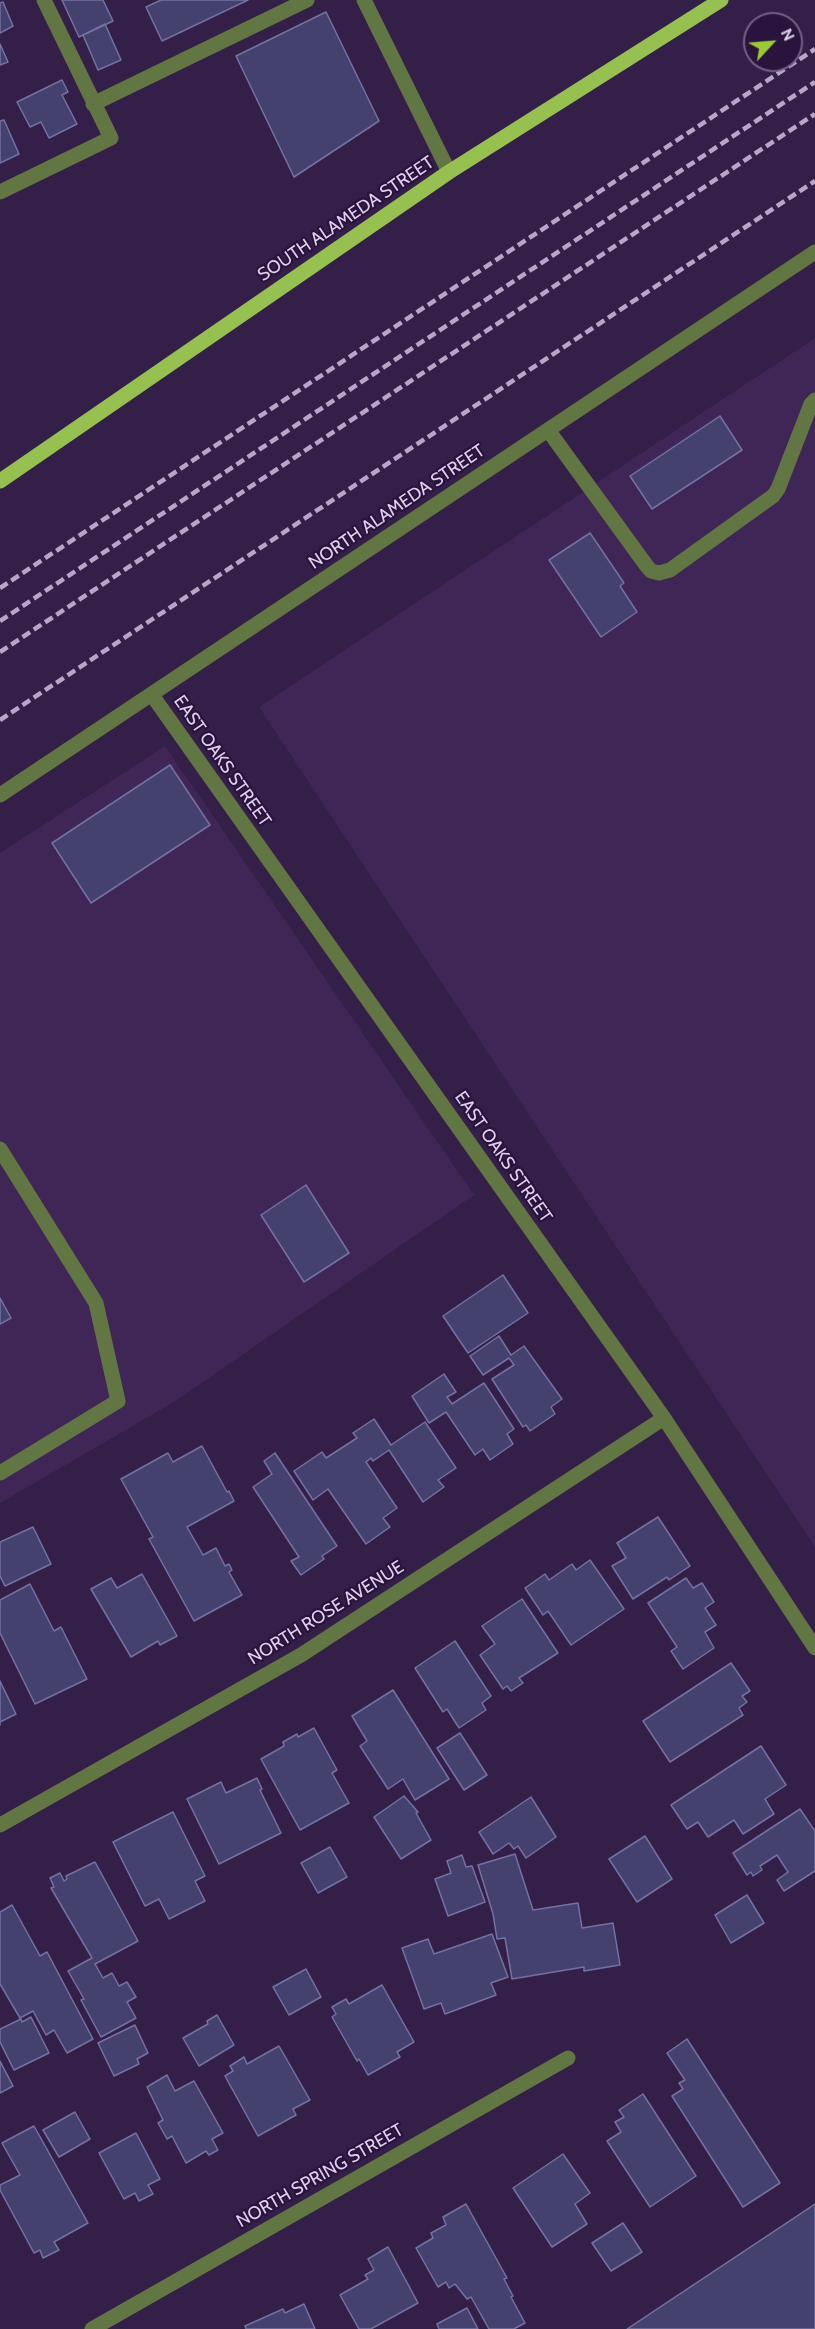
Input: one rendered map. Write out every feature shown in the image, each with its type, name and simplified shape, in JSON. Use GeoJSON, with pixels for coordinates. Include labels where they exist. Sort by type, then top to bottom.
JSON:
{"type":"FeatureCollection","features":[{"type":"Feature","properties":{"kind":"main road","name":"SOUTH ALAMEDA STREET"},"geometry":{"type":"LineString","coordinates":[[0,481],[449,172],[721,0]]}},
{"type":"Feature","properties":{"kind":"street"},"geometry":{"type":"LineString","coordinates":[[0,192],[111,138],[44,0]]}},
{"type":"Feature","properties":{"kind":"street"},"geometry":{"type":"LineString","coordinates":[[93,104],[307,0]]}},
{"type":"Feature","properties":{"kind":"street"},"geometry":{"type":"LineString","coordinates":[[364,0],[449,172]]}},
{"type":"Feature","properties":{"kind":"street","name":"NORTH ALAMEDA STREET"},"geometry":{"type":"LineString","coordinates":[[0,795],[815,252]]}},
{"type":"Feature","properties":{"kind":"street"},"geometry":{"type":"LineString","coordinates":[[548,430],[646,566],[651,571],[659,573],[670,570],[772,496],[778,489],[811,404],[815,400]]}},
{"type":"Feature","properties":{"kind":"street","name":"EAST OAKS STREET"},"geometry":{"type":"LineString","coordinates":[[152,695],[664,1418],[815,1648]]}},
{"type":"Feature","properties":{"kind":"street"},"geometry":{"type":"LineString","coordinates":[[0,1149],[96,1303],[118,1401],[0,1473]]}},
{"type":"Feature","properties":{"kind":"street","name":"NORTH ROSE AVENUE"},"geometry":{"type":"LineString","coordinates":[[0,1825],[301,1655],[664,1418]]}},
{"type":"Feature","properties":{"kind":"street","name":"NORTH SPRING STREET"},"geometry":{"type":"LineString","coordinates":[[92,2329],[568,2058]]}},
{"type":"Feature","properties":{"kind":"shaded area"},"geometry":{"type":"Polygon","coordinates":[[[815,338],[815,1547],[259,707],[815,338]]]}},
{"type":"Feature","properties":{"kind":"shaded area"},"geometry":{"type":"Polygon","coordinates":[[[165,746],[474,1195],[174,1402],[0,1503],[0,853],[165,746]]]}},
{"type":"Feature","properties":{"kind":"building"},"geometry":{"type":"Polygon","coordinates":[[[62,0],[103,0],[113,21],[79,37],[62,0]]]}},
{"type":"Feature","properties":{"kind":"building"},"geometry":{"type":"Polygon","coordinates":[[[161,0],[248,0],[162,41],[146,7],[161,0]]]}},
{"type":"Feature","properties":{"kind":"building"},"geometry":{"type":"Polygon","coordinates":[[[3,2],[13,26],[0,33],[0,3],[3,2]]]}},
{"type":"Feature","properties":{"kind":"building"},"geometry":{"type":"Polygon","coordinates":[[[326,12],[379,121],[294,177],[236,56],[326,12]]]}},
{"type":"Feature","properties":{"kind":"building"},"geometry":{"type":"Polygon","coordinates":[[[105,24],[121,60],[98,70],[83,35],[105,24]]]}},
{"type":"Feature","properties":{"kind":"building"},"geometry":{"type":"Polygon","coordinates":[[[0,44],[8,62],[0,65],[0,44]]]}},
{"type":"Feature","properties":{"kind":"building"},"geometry":{"type":"Polygon","coordinates":[[[62,80],[68,92],[62,95],[77,124],[49,138],[41,122],[30,127],[17,102],[62,80]]]}},
{"type":"Feature","properties":{"kind":"building"},"geometry":{"type":"Polygon","coordinates":[[[4,120],[19,154],[0,163],[0,121],[4,120]]]}},
{"type":"Feature","properties":{"kind":"building"},"geometry":{"type":"Polygon","coordinates":[[[720,416],[742,450],[652,509],[630,476],[720,416]]]}},
{"type":"Feature","properties":{"kind":"building"},"geometry":{"type":"Polygon","coordinates":[[[590,533],[624,583],[620,586],[637,612],[601,637],[549,560],[590,533]]]}},
{"type":"Feature","properties":{"kind":"building"},"geometry":{"type":"Polygon","coordinates":[[[170,765],[210,825],[91,903],[52,843],[170,765]]]}},
{"type":"Feature","properties":{"kind":"building"},"geometry":{"type":"Polygon","coordinates":[[[306,1185],[349,1253],[304,1282],[261,1215],[306,1185]]]}},
{"type":"Feature","properties":{"kind":"building"},"geometry":{"type":"Polygon","coordinates":[[[503,1275],[528,1313],[468,1353],[443,1316],[503,1275]]]}},
{"type":"Feature","properties":{"kind":"building"},"geometry":{"type":"Polygon","coordinates":[[[0,1298],[11,1318],[0,1324],[0,1298]]]}},
{"type":"Feature","properties":{"kind":"building"},"geometry":{"type":"Polygon","coordinates":[[[499,1336],[511,1355],[524,1346],[562,1399],[551,1407],[555,1414],[530,1431],[526,1425],[523,1427],[492,1379],[514,1365],[509,1358],[483,1375],[470,1356],[499,1336]]]}},
{"type":"Feature","properties":{"kind":"building"},"geometry":{"type":"Polygon","coordinates":[[[444,1374],[456,1392],[447,1397],[452,1404],[484,1383],[514,1429],[507,1434],[513,1444],[490,1460],[483,1449],[475,1455],[446,1412],[429,1423],[412,1396],[444,1374]]]}},
{"type":"Feature","properties":{"kind":"building"},"geometry":{"type":"Polygon","coordinates":[[[374,1419],[391,1445],[425,1422],[456,1468],[438,1480],[444,1487],[423,1502],[389,1450],[373,1461],[371,1458],[366,1462],[397,1508],[383,1518],[390,1527],[366,1544],[328,1489],[313,1500],[294,1471],[322,1452],[326,1458],[357,1438],[353,1433],[374,1419]]]}},
{"type":"Feature","properties":{"kind":"building"},"geometry":{"type":"Polygon","coordinates":[[[202,1446],[234,1501],[187,1527],[203,1555],[216,1548],[225,1566],[229,1564],[232,1570],[229,1572],[242,1595],[194,1621],[149,1539],[153,1537],[121,1479],[168,1453],[173,1462],[202,1446]]]}},
{"type":"Feature","properties":{"kind":"building"},"geometry":{"type":"Polygon","coordinates":[[[275,1453],[337,1546],[322,1556],[324,1559],[301,1575],[291,1561],[299,1557],[253,1487],[272,1474],[264,1461],[275,1453]]]}},
{"type":"Feature","properties":{"kind":"building"},"geometry":{"type":"Polygon","coordinates":[[[658,1517],[690,1566],[669,1580],[667,1577],[633,1599],[612,1566],[626,1558],[617,1543],[658,1517]]]}},
{"type":"Feature","properties":{"kind":"building"},"geometry":{"type":"Polygon","coordinates":[[[33,1527],[51,1564],[5,1586],[0,1576],[0,1542],[33,1527]]]}},
{"type":"Feature","properties":{"kind":"building"},"geometry":{"type":"Polygon","coordinates":[[[590,1560],[624,1609],[571,1645],[548,1611],[543,1615],[525,1588],[545,1574],[549,1580],[572,1564],[576,1570],[590,1560]]]}},
{"type":"Feature","properties":{"kind":"building"},"geometry":{"type":"Polygon","coordinates":[[[142,1574],[177,1636],[160,1645],[158,1641],[131,1657],[91,1589],[111,1578],[117,1588],[142,1574]]]}},
{"type":"Feature","properties":{"kind":"building"},"geometry":{"type":"Polygon","coordinates":[[[686,1578],[693,1588],[702,1583],[714,1602],[705,1608],[716,1625],[705,1632],[714,1648],[683,1669],[671,1651],[677,1647],[648,1603],[686,1578]]]}},
{"type":"Feature","properties":{"kind":"building"},"geometry":{"type":"Polygon","coordinates":[[[30,1584],[54,1631],[61,1627],[87,1679],[35,1704],[0,1633],[0,1600],[30,1584]]]}},
{"type":"Feature","properties":{"kind":"building"},"geometry":{"type":"Polygon","coordinates":[[[522,1599],[558,1653],[519,1678],[523,1683],[511,1691],[507,1686],[503,1689],[480,1655],[495,1644],[482,1626],[522,1599]]]}},
{"type":"Feature","properties":{"kind":"building"},"geometry":{"type":"Polygon","coordinates":[[[455,1641],[491,1696],[482,1703],[486,1710],[459,1728],[447,1709],[443,1712],[415,1668],[455,1641]]]}},
{"type":"Feature","properties":{"kind":"building"},"geometry":{"type":"Polygon","coordinates":[[[731,1663],[750,1691],[742,1696],[747,1702],[739,1708],[743,1715],[670,1762],[643,1721],[731,1663]]]}},
{"type":"Feature","properties":{"kind":"building"},"geometry":{"type":"Polygon","coordinates":[[[0,1681],[16,1714],[0,1722],[0,1681]]]}},
{"type":"Feature","properties":{"kind":"building"},"geometry":{"type":"Polygon","coordinates":[[[393,1690],[449,1779],[415,1800],[403,1779],[388,1789],[360,1746],[367,1741],[352,1716],[393,1690]]]}},
{"type":"Feature","properties":{"kind":"building"},"geometry":{"type":"Polygon","coordinates":[[[314,1728],[337,1770],[332,1773],[349,1803],[300,1830],[261,1759],[284,1746],[283,1742],[314,1728]]]}},
{"type":"Feature","properties":{"kind":"building"},"geometry":{"type":"Polygon","coordinates":[[[460,1733],[487,1775],[464,1790],[437,1748],[460,1733]]]}},
{"type":"Feature","properties":{"kind":"building"},"geometry":{"type":"Polygon","coordinates":[[[761,1746],[786,1785],[765,1799],[774,1814],[743,1834],[734,1820],[708,1837],[698,1822],[687,1829],[671,1805],[761,1746]]]}},
{"type":"Feature","properties":{"kind":"building"},"geometry":{"type":"Polygon","coordinates":[[[257,1778],[262,1789],[260,1790],[281,1833],[219,1864],[187,1799],[221,1782],[226,1793],[257,1778]]]}},
{"type":"Feature","properties":{"kind":"building"},"geometry":{"type":"Polygon","coordinates":[[[404,1796],[418,1812],[416,1813],[431,1840],[401,1859],[374,1817],[404,1796]]]}},
{"type":"Feature","properties":{"kind":"building"},"geometry":{"type":"Polygon","coordinates":[[[531,1797],[556,1837],[526,1858],[518,1846],[514,1849],[509,1843],[493,1854],[479,1832],[531,1797]]]}},
{"type":"Feature","properties":{"kind":"building"},"geometry":{"type":"Polygon","coordinates":[[[800,1809],[815,1831],[815,1871],[784,1891],[777,1880],[788,1872],[777,1855],[760,1866],[762,1870],[753,1876],[751,1872],[747,1875],[733,1853],[800,1809]]]}},
{"type":"Feature","properties":{"kind":"building"},"geometry":{"type":"Polygon","coordinates":[[[173,1812],[205,1876],[195,1881],[205,1901],[169,1919],[159,1899],[145,1906],[113,1842],[173,1812]]]}},
{"type":"Feature","properties":{"kind":"building"},"geometry":{"type":"Polygon","coordinates":[[[645,1836],[672,1879],[637,1902],[609,1859],[645,1836]]]}},
{"type":"Feature","properties":{"kind":"building"},"geometry":{"type":"Polygon","coordinates":[[[330,1847],[347,1877],[318,1893],[301,1863],[330,1847]]]}},
{"type":"Feature","properties":{"kind":"building"},"geometry":{"type":"Polygon","coordinates":[[[515,1854],[533,1910],[578,1903],[582,1928],[613,1923],[620,1965],[584,1971],[584,1967],[512,1979],[505,1938],[497,1939],[493,1914],[478,1865],[515,1854]]]}},
{"type":"Feature","properties":{"kind":"building"},"geometry":{"type":"Polygon","coordinates":[[[462,1855],[466,1867],[472,1866],[485,1902],[448,1916],[435,1879],[451,1873],[447,1861],[462,1855]]]}},
{"type":"Feature","properties":{"kind":"building"},"geometry":{"type":"Polygon","coordinates":[[[95,1862],[138,1941],[95,1964],[103,1978],[112,1973],[119,1986],[127,1982],[136,1997],[127,2002],[136,2018],[101,2037],[68,1971],[92,1958],[51,1888],[54,1887],[50,1878],[60,1873],[64,1881],[67,1879],[66,1876],[95,1862]]]}},
{"type":"Feature","properties":{"kind":"building"},"geometry":{"type":"Polygon","coordinates":[[[747,1895],[764,1923],[731,1943],[715,1915],[747,1895]]]}},
{"type":"Feature","properties":{"kind":"building"},"geometry":{"type":"Polygon","coordinates":[[[12,1905],[40,1956],[47,1952],[93,2039],[67,2053],[54,2030],[46,2035],[33,2011],[20,2018],[0,1984],[0,1912],[12,1905]]]}},
{"type":"Feature","properties":{"kind":"building"},"geometry":{"type":"Polygon","coordinates":[[[492,1934],[508,1977],[491,1983],[496,1995],[445,2014],[441,2003],[424,2009],[402,1948],[428,1939],[434,1954],[492,1934]]]}},
{"type":"Feature","properties":{"kind":"building"},"geometry":{"type":"Polygon","coordinates":[[[306,1969],[321,1997],[289,2015],[273,1987],[306,1969]]]}},
{"type":"Feature","properties":{"kind":"building"},"geometry":{"type":"Polygon","coordinates":[[[382,1985],[414,2042],[397,2052],[400,2057],[368,2075],[359,2059],[357,2061],[332,2017],[336,2014],[332,2007],[346,1999],[349,2004],[382,1985]]]}},
{"type":"Feature","properties":{"kind":"building"},"geometry":{"type":"Polygon","coordinates":[[[217,2015],[234,2045],[199,2066],[183,2038],[208,2024],[207,2021],[217,2015]]]}},
{"type":"Feature","properties":{"kind":"building"},"geometry":{"type":"Polygon","coordinates":[[[31,2017],[49,2053],[14,2070],[0,2042],[0,2029],[31,2017]]]}},
{"type":"Feature","properties":{"kind":"building"},"geometry":{"type":"Polygon","coordinates":[[[135,2025],[148,2053],[137,2059],[139,2064],[114,2076],[98,2043],[135,2025]]]}},
{"type":"Feature","properties":{"kind":"building"},"geometry":{"type":"Polygon","coordinates":[[[687,2039],[780,2183],[743,2207],[672,2096],[683,2089],[679,2083],[685,2080],[667,2053],[687,2039]]]}},
{"type":"Feature","properties":{"kind":"building"},"geometry":{"type":"Polygon","coordinates":[[[279,2046],[310,2100],[293,2109],[296,2115],[258,2136],[225,2076],[233,2071],[230,2066],[244,2057],[247,2064],[279,2046]]]}},
{"type":"Feature","properties":{"kind":"building"},"geometry":{"type":"Polygon","coordinates":[[[0,2061],[13,2086],[0,2093],[0,2061]]]}},
{"type":"Feature","properties":{"kind":"building"},"geometry":{"type":"Polygon","coordinates":[[[167,2075],[175,2091],[194,2081],[223,2133],[212,2139],[218,2150],[209,2155],[206,2151],[186,2163],[172,2136],[167,2139],[158,2123],[163,2120],[147,2087],[167,2075]]]}},
{"type":"Feature","properties":{"kind":"building"},"geometry":{"type":"Polygon","coordinates":[[[643,2094],[696,2176],[650,2207],[607,2141],[621,2132],[615,2122],[624,2117],[619,2110],[643,2094]]]}},
{"type":"Feature","properties":{"kind":"building"},"geometry":{"type":"Polygon","coordinates":[[[75,2112],[90,2139],[59,2157],[43,2130],[75,2112]]]}},
{"type":"Feature","properties":{"kind":"building"},"geometry":{"type":"Polygon","coordinates":[[[34,2126],[88,2223],[54,2242],[59,2250],[43,2258],[40,2250],[34,2253],[0,2190],[0,2185],[20,2175],[2,2143],[34,2126]]]}},
{"type":"Feature","properties":{"kind":"building"},"geometry":{"type":"Polygon","coordinates":[[[136,2133],[160,2179],[148,2185],[153,2194],[139,2201],[135,2193],[124,2199],[99,2153],[136,2133]]]}},
{"type":"Feature","properties":{"kind":"building"},"geometry":{"type":"Polygon","coordinates":[[[563,2154],[590,2193],[575,2204],[587,2224],[552,2247],[513,2188],[563,2154]]]}},
{"type":"Feature","properties":{"kind":"building"},"geometry":{"type":"Polygon","coordinates":[[[466,2204],[507,2278],[504,2279],[513,2296],[511,2297],[525,2323],[514,2329],[489,2329],[471,2297],[467,2299],[455,2284],[449,2288],[446,2282],[438,2287],[416,2248],[433,2238],[431,2233],[446,2225],[443,2217],[466,2204]]]}},
{"type":"Feature","properties":{"kind":"building"},"geometry":{"type":"Polygon","coordinates":[[[815,2204],[815,2329],[627,2329],[815,2204]]]}},
{"type":"Feature","properties":{"kind":"building"},"geometry":{"type":"Polygon","coordinates":[[[623,2223],[642,2252],[611,2271],[592,2243],[623,2223]]]}},
{"type":"Feature","properties":{"kind":"building"},"geometry":{"type":"Polygon","coordinates":[[[388,2247],[418,2303],[371,2329],[359,2329],[340,2295],[368,2279],[365,2275],[374,2270],[368,2259],[388,2247]]]}},
{"type":"Feature","properties":{"kind":"building"},"geometry":{"type":"Polygon","coordinates":[[[304,2304],[315,2329],[246,2329],[245,2326],[283,2309],[285,2313],[304,2304]]]}},
{"type":"Feature","properties":{"kind":"building"},"geometry":{"type":"Polygon","coordinates":[[[467,2308],[478,2329],[439,2329],[437,2324],[467,2308]]]}},
{"type":"Feature","properties":{"kind":"railway"},"geometry":{"type":"LineString","coordinates":[[0,588],[815,49]]}},
{"type":"Feature","properties":{"kind":"railway"},"geometry":{"type":"LineString","coordinates":[[0,621],[815,82]]}},
{"type":"Feature","properties":{"kind":"railway"},"geometry":{"type":"LineString","coordinates":[[0,652],[815,114]]}},
{"type":"Feature","properties":{"kind":"railway"},"geometry":{"type":"LineString","coordinates":[[0,720],[815,181]]}}]}
